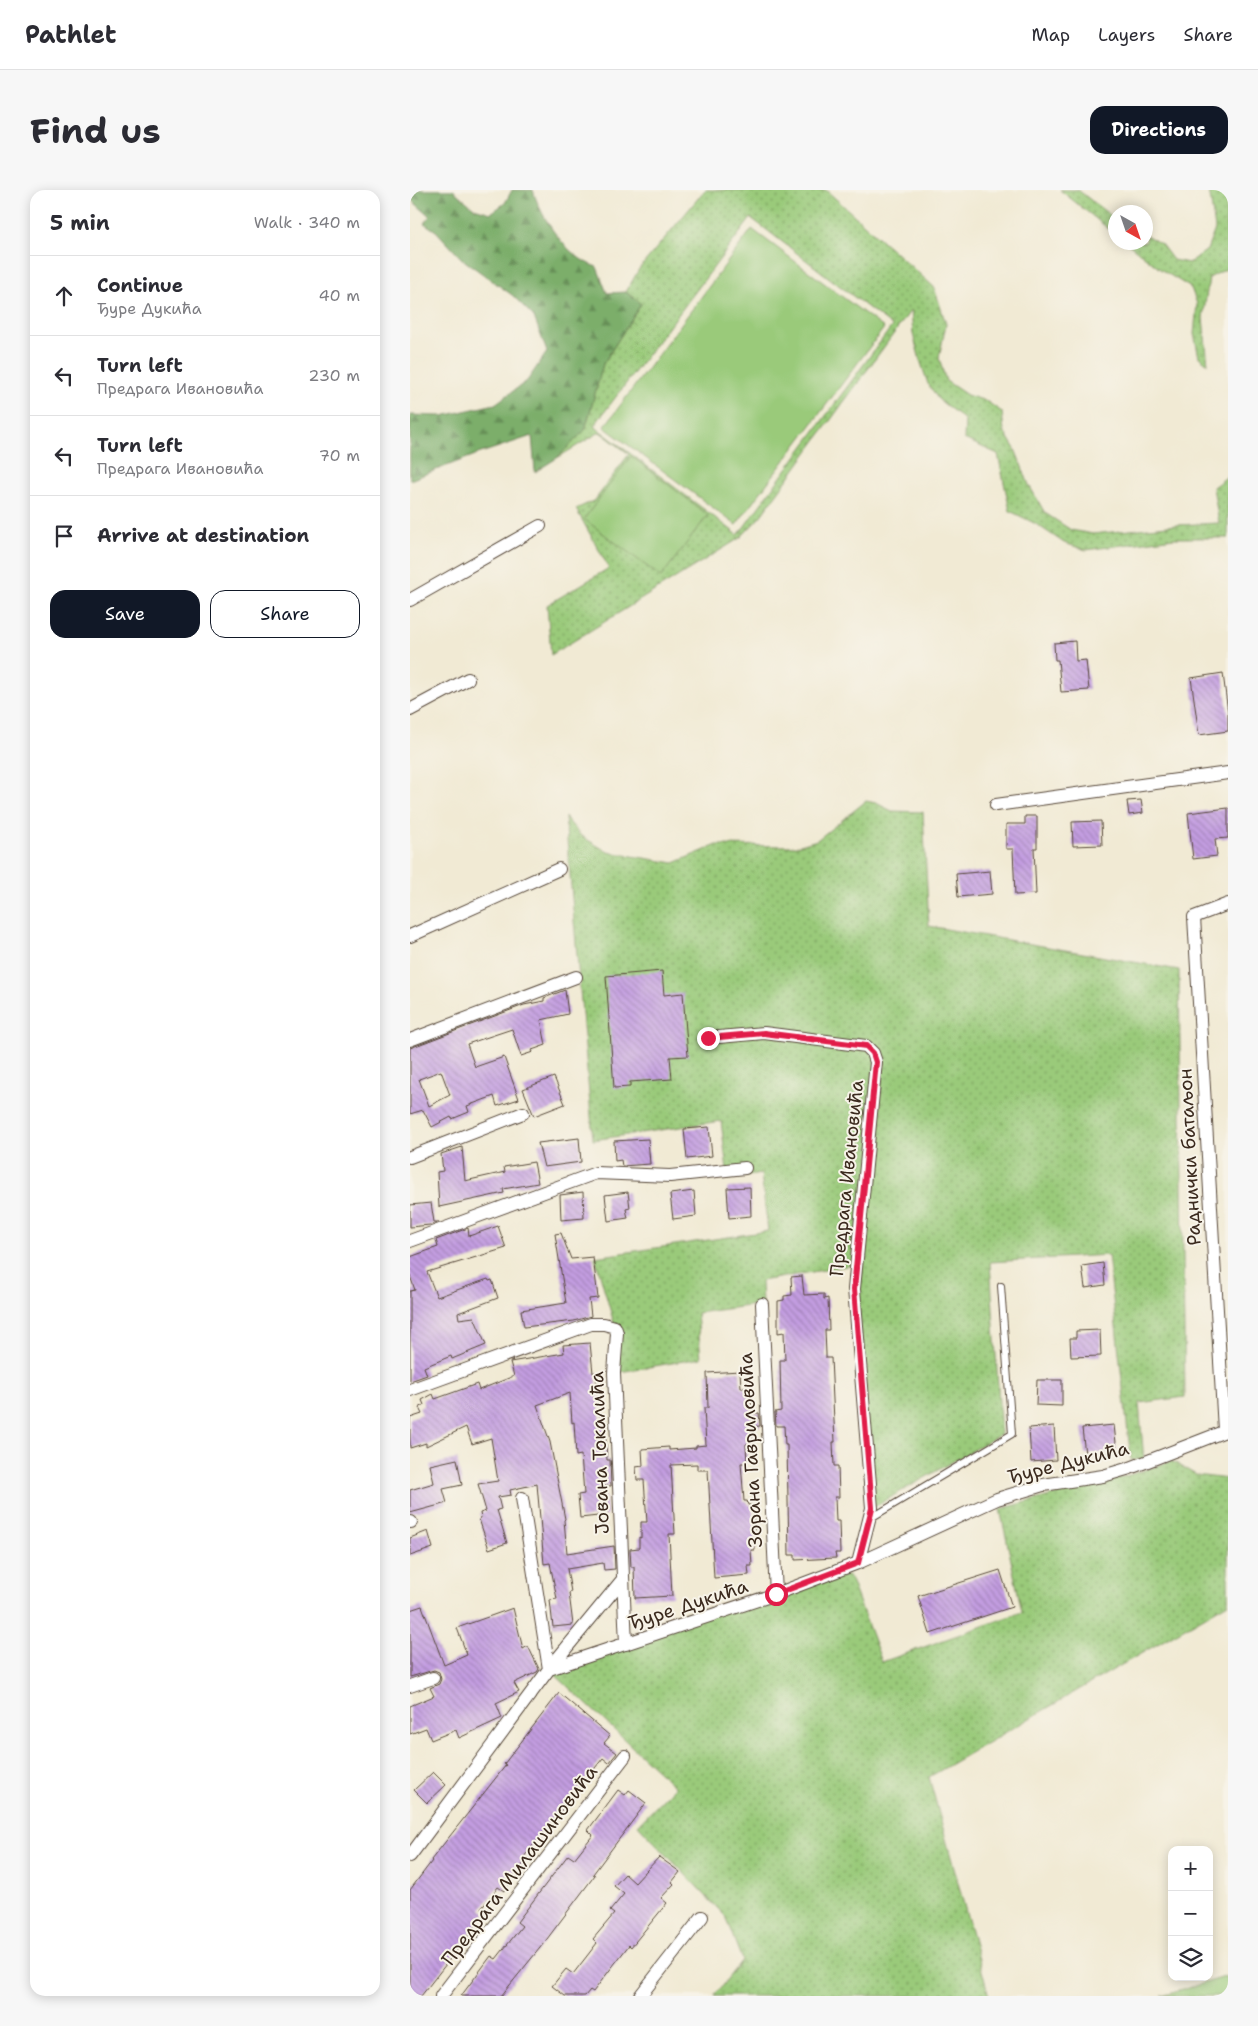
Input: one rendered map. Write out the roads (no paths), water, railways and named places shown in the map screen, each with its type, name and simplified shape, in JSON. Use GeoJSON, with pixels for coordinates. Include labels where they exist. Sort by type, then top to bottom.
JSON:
{"type":"FeatureCollection","features":[{"type":"Feature","properties":{"kind":"street"},"geometry":{"type":"LineString","coordinates":[[410,600],[540,526]]}},
{"type":"Feature","properties":{"kind":"street"},"geometry":{"type":"LineString","coordinates":[[410,710],[468,679]]}},
{"type":"Feature","properties":{"kind":"street"},"geometry":{"type":"LineString","coordinates":[[996,805],[1228,773]]}},
{"type":"Feature","properties":{"kind":"street"},"geometry":{"type":"LineString","coordinates":[[410,936],[559,869]]}},
{"type":"Feature","properties":{"kind":"street","name":"Раднички батаљон"},"geometry":{"type":"LineString","coordinates":[[1226,1430],[1194,917],[1228,904]]}},
{"type":"Feature","properties":{"kind":"street"},"geometry":{"type":"LineString","coordinates":[[410,1040],[576,976]]}},
{"type":"Feature","properties":{"kind":"street","name":"Предрага Ивановића"},"geometry":{"type":"LineString","coordinates":[[708,1038],[764,1033],[866,1046],[873,1053],[876,1062],[854,1289],[872,1508],[858,1563]]}},
{"type":"Feature","properties":{"kind":"street"},"geometry":{"type":"LineString","coordinates":[[410,1157],[523,1113]]}},
{"type":"Feature","properties":{"kind":"street"},"geometry":{"type":"LineString","coordinates":[[410,1241],[596,1173],[670,1176],[745,1168]]}},
{"type":"Feature","properties":{"kind":"street","name":"Зорана Гавриловића"},"geometry":{"type":"LineString","coordinates":[[762,1304],[776,1594]]}},
{"type":"Feature","properties":{"kind":"street","name":"Јована Токалића"},"geometry":{"type":"LineString","coordinates":[[410,1390],[591,1324],[604,1324],[615,1327],[617,1330],[614,1373],[626,1644]]}},
{"type":"Feature","properties":{"kind":"street","name":"Ђуре Дукића"},"geometry":{"type":"LineString","coordinates":[[549,1668],[776,1594],[858,1563],[996,1499],[1043,1485],[1103,1476],[1130,1468],[1226,1430]]}},
{"type":"Feature","properties":{"kind":"street"},"geometry":{"type":"LineString","coordinates":[[522,1498],[549,1668]]}},
{"type":"Feature","properties":{"kind":"street"},"geometry":{"type":"LineString","coordinates":[[410,1856],[549,1668],[623,1579]]}},
{"type":"Feature","properties":{"kind":"street"},"geometry":{"type":"LineString","coordinates":[[410,1686],[432,1678]]}},
{"type":"Feature","properties":{"kind":"street","name":"Предрага Милашиновића"},"geometry":{"type":"LineString","coordinates":[[442,1996],[625,1756]]}},
{"type":"Feature","properties":{"kind":"street"},"geometry":{"type":"LineString","coordinates":[[640,1996],[702,1917]]}},
{"type":"Feature","properties":{"kind":"lane"},"geometry":{"type":"LineString","coordinates":[[870,1518],[1012,1434],[1001,1286]]}}]}
